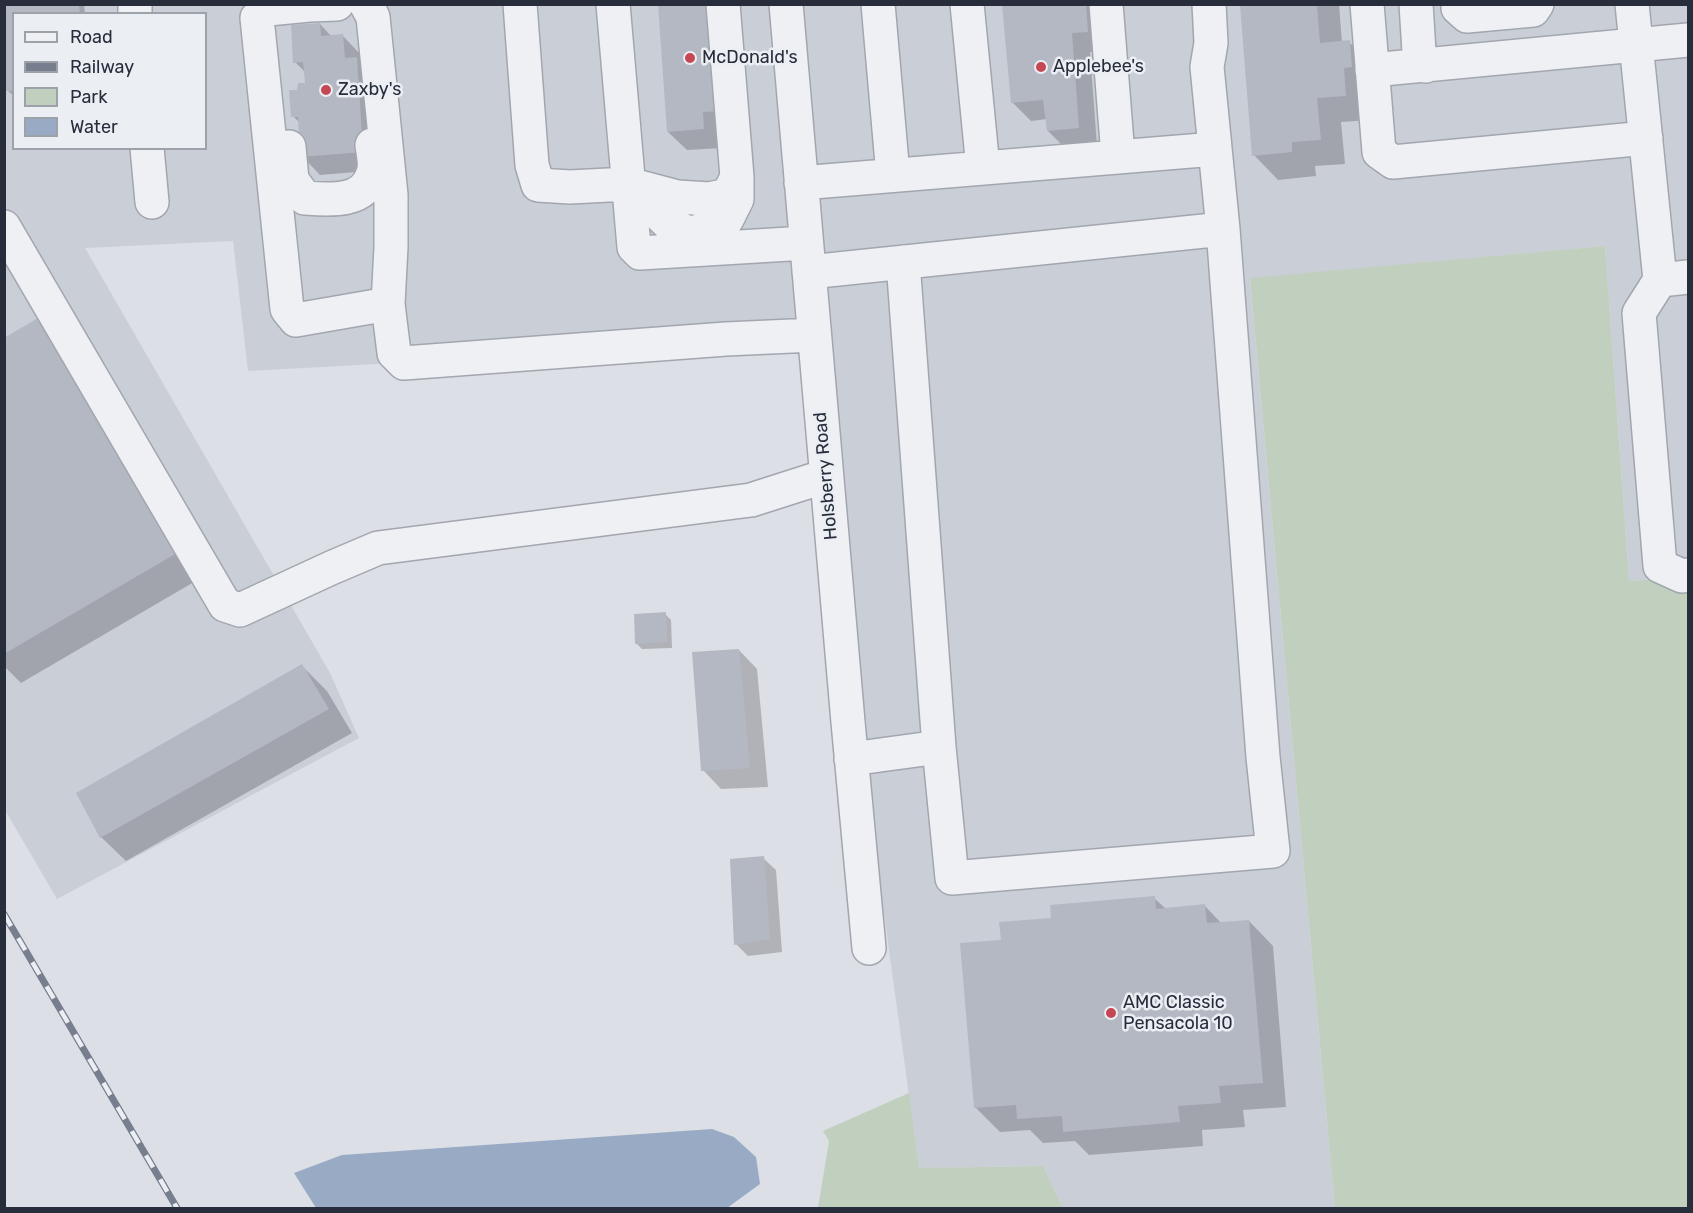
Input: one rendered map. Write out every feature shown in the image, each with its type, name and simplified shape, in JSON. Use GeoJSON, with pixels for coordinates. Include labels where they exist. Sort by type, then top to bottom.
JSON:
{"type":"FeatureCollection","features":[{"type":"Feature","properties":{"kind":"lane"},"geometry":{"type":"LineString","coordinates":[[337,4],[268,9],[257,18],[287,309],[296,320],[388,304]]}},
{"type":"Feature","properties":{"kind":"lane"},"geometry":{"type":"LineString","coordinates":[[277,8],[292,180],[305,198],[327,200],[355,196],[367,187],[374,171],[360,4]]}},
{"type":"Feature","properties":{"kind":"lane"},"geometry":{"type":"LineString","coordinates":[[366,4],[373,17],[392,195],[388,304],[394,353],[404,363],[726,339],[814,335]]}},
{"type":"Feature","properties":{"kind":"lane"},"geometry":{"type":"LineString","coordinates":[[520,4],[532,165],[538,185],[570,188],[628,184],[677,197],[709,199],[728,195],[737,177],[723,4]]}},
{"type":"Feature","properties":{"kind":"lane"},"geometry":{"type":"LineString","coordinates":[[613,4],[634,247],[640,254],[903,262],[1223,229]]}},
{"type":"Feature","properties":{"kind":"lane","name":"Holsberry Road"},"geometry":{"type":"LineString","coordinates":[[786,4],[869,948]]}},
{"type":"Feature","properties":{"kind":"lane"},"geometry":{"type":"LineString","coordinates":[[878,4],[893,175]]}},
{"type":"Feature","properties":{"kind":"lane"},"geometry":{"type":"LineString","coordinates":[[967,4],[983,168]]}},
{"type":"Feature","properties":{"kind":"lane"},"geometry":{"type":"LineString","coordinates":[[1107,4],[1118,156]]}},
{"type":"Feature","properties":{"kind":"lane"},"geometry":{"type":"LineString","coordinates":[[1187,4],[1190,42],[1207,67]]}},
{"type":"Feature","properties":{"kind":"lane"},"geometry":{"type":"LineString","coordinates":[[903,262],[939,747],[952,878],[1272,851],[1223,229],[1207,67],[1211,43],[1209,4]]}},
{"type":"Feature","properties":{"kind":"lane"},"geometry":{"type":"LineString","coordinates":[[1367,4],[1379,152],[1393,162],[1646,138]]}},
{"type":"Feature","properties":{"kind":"lane"},"geometry":{"type":"LineString","coordinates":[[1416,4],[1419,52],[1426,66]]}},
{"type":"Feature","properties":{"kind":"lane"},"geometry":{"type":"LineString","coordinates":[[1458,4],[1458,8],[1467,16],[1533,10],[1538,4]]}},
{"type":"Feature","properties":{"kind":"lane"},"geometry":{"type":"LineString","coordinates":[[1632,4],[1646,138],[1674,279],[1639,313],[1660,566],[1682,576],[1689,575]]}},
{"type":"Feature","properties":{"kind":"lane"},"geometry":{"type":"LineString","coordinates":[[1372,70],[1689,40]]}},
{"type":"Feature","properties":{"kind":"lane"},"geometry":{"type":"LineString","coordinates":[[801,183],[1215,148]]}},
{"type":"Feature","properties":{"kind":"lane"},"geometry":{"type":"LineString","coordinates":[[147,150],[152,202]]}},
{"type":"Feature","properties":{"kind":"lane"},"geometry":{"type":"LineString","coordinates":[[4,227],[225,605],[240,610],[378,548],[751,500],[826,476]]}},
{"type":"Feature","properties":{"kind":"lane"},"geometry":{"type":"LineString","coordinates":[[851,759],[939,747]]}},
{"type":"Feature","properties":{"kind":"shaded area"},"geometry":{"type":"Polygon","coordinates":[[[4,5],[771,5],[800,341],[248,371],[233,241],[85,248],[330,673],[359,738],[57,899],[5,810],[4,5]]]}},
{"type":"Feature","properties":{"kind":"shaded area"},"geometry":{"type":"Polygon","coordinates":[[[800,5],[1688,5],[1688,577],[1629,581],[1605,246],[1250,279],[1335,1208],[1063,1208],[1043,1166],[919,1168],[873,834],[800,5]]]}},
{"type":"Feature","properties":{"kind":"green space"},"geometry":{"type":"Polygon","coordinates":[[[1605,246],[1629,581],[1688,577],[1688,1208],[1335,1208],[1250,278],[1605,246]]]}},
{"type":"Feature","properties":{"kind":"green space"},"geometry":{"type":"Polygon","coordinates":[[[909,1093],[919,1168],[1043,1166],[1063,1208],[818,1208],[829,1141],[823,1131],[909,1093]]]}},
{"type":"Feature","properties":{"kind":"water"},"geometry":{"type":"Polygon","coordinates":[[[712,1129],[734,1137],[756,1157],[760,1184],[727,1208],[316,1208],[294,1173],[342,1155],[712,1129]]]}},
{"type":"Feature","properties":{"kind":"building"},"geometry":{"type":"Polygon","coordinates":[[[4,4],[79,4],[80,12],[12,12],[12,91],[6,91],[4,4]]]}},
{"type":"Feature","properties":{"kind":"building","name":"McDonald's"},"geometry":{"type":"Polygon","coordinates":[[[658,4],[715,4],[723,111],[703,112],[704,129],[667,132],[658,4]]]}},
{"type":"Feature","properties":{"kind":"building","name":"Applebee's"},"geometry":{"type":"Polygon","coordinates":[[[1002,4],[1086,4],[1088,32],[1072,33],[1079,128],[1047,131],[1043,100],[1011,103],[1002,4]]]}},
{"type":"Feature","properties":{"kind":"building"},"geometry":{"type":"Polygon","coordinates":[[[1240,5],[1317,5],[1320,43],[1350,40],[1352,67],[1344,68],[1346,96],[1317,98],[1321,140],[1292,142],[1292,152],[1252,156],[1240,5]]]}},
{"type":"Feature","properties":{"kind":"building","name":"Zaxby's"},"geometry":{"type":"Polygon","coordinates":[[[320,23],[321,36],[343,34],[345,58],[357,57],[363,152],[300,157],[298,117],[291,117],[289,90],[297,90],[298,83],[305,83],[303,62],[293,63],[291,25],[320,23]]]}},
{"type":"Feature","properties":{"kind":"building"},"geometry":{"type":"Polygon","coordinates":[[[45,314],[182,550],[4,654],[4,338],[45,314]]]}},
{"type":"Feature","properties":{"kind":"building"},"geometry":{"type":"Polygon","coordinates":[[[666,612],[667,642],[635,644],[634,614],[666,612]]]}},
{"type":"Feature","properties":{"kind":"building"},"geometry":{"type":"Polygon","coordinates":[[[739,649],[750,768],[701,771],[692,652],[739,649]]]}},
{"type":"Feature","properties":{"kind":"building"},"geometry":{"type":"Polygon","coordinates":[[[302,664],[329,709],[100,838],[76,793],[302,664]]]}},
{"type":"Feature","properties":{"kind":"building"},"geometry":{"type":"Polygon","coordinates":[[[764,856],[770,939],[734,945],[730,859],[764,856]]]}},
{"type":"Feature","properties":{"kind":"building","name":"AMC Classic Pensacola 10"},"geometry":{"type":"Polygon","coordinates":[[[1155,896],[1156,909],[1205,904],[1207,923],[1249,920],[1263,1083],[1219,1086],[1221,1103],[1178,1106],[1180,1122],[1063,1132],[1062,1116],[1017,1119],[1016,1105],[974,1108],[960,943],[1001,940],[999,922],[1051,918],[1050,905],[1155,896]]]}},
{"type":"Feature","properties":{"kind":"railway"},"geometry":{"type":"LineString","coordinates":[[4,914],[177,1208]]}},
{"type":"Feature","properties":{"kind":"place","name":"McDonald's"},"geometry":{"type":"Point","coordinates":[690,58]}},
{"type":"Feature","properties":{"kind":"place","name":"Applebee's"},"geometry":{"type":"Point","coordinates":[1041,67]}},
{"type":"Feature","properties":{"kind":"place","name":"Zaxby's"},"geometry":{"type":"Point","coordinates":[326,90]}},
{"type":"Feature","properties":{"kind":"place","name":"AMC Classic Pensacola 10"},"geometry":{"type":"Point","coordinates":[1111,1013]}}]}
